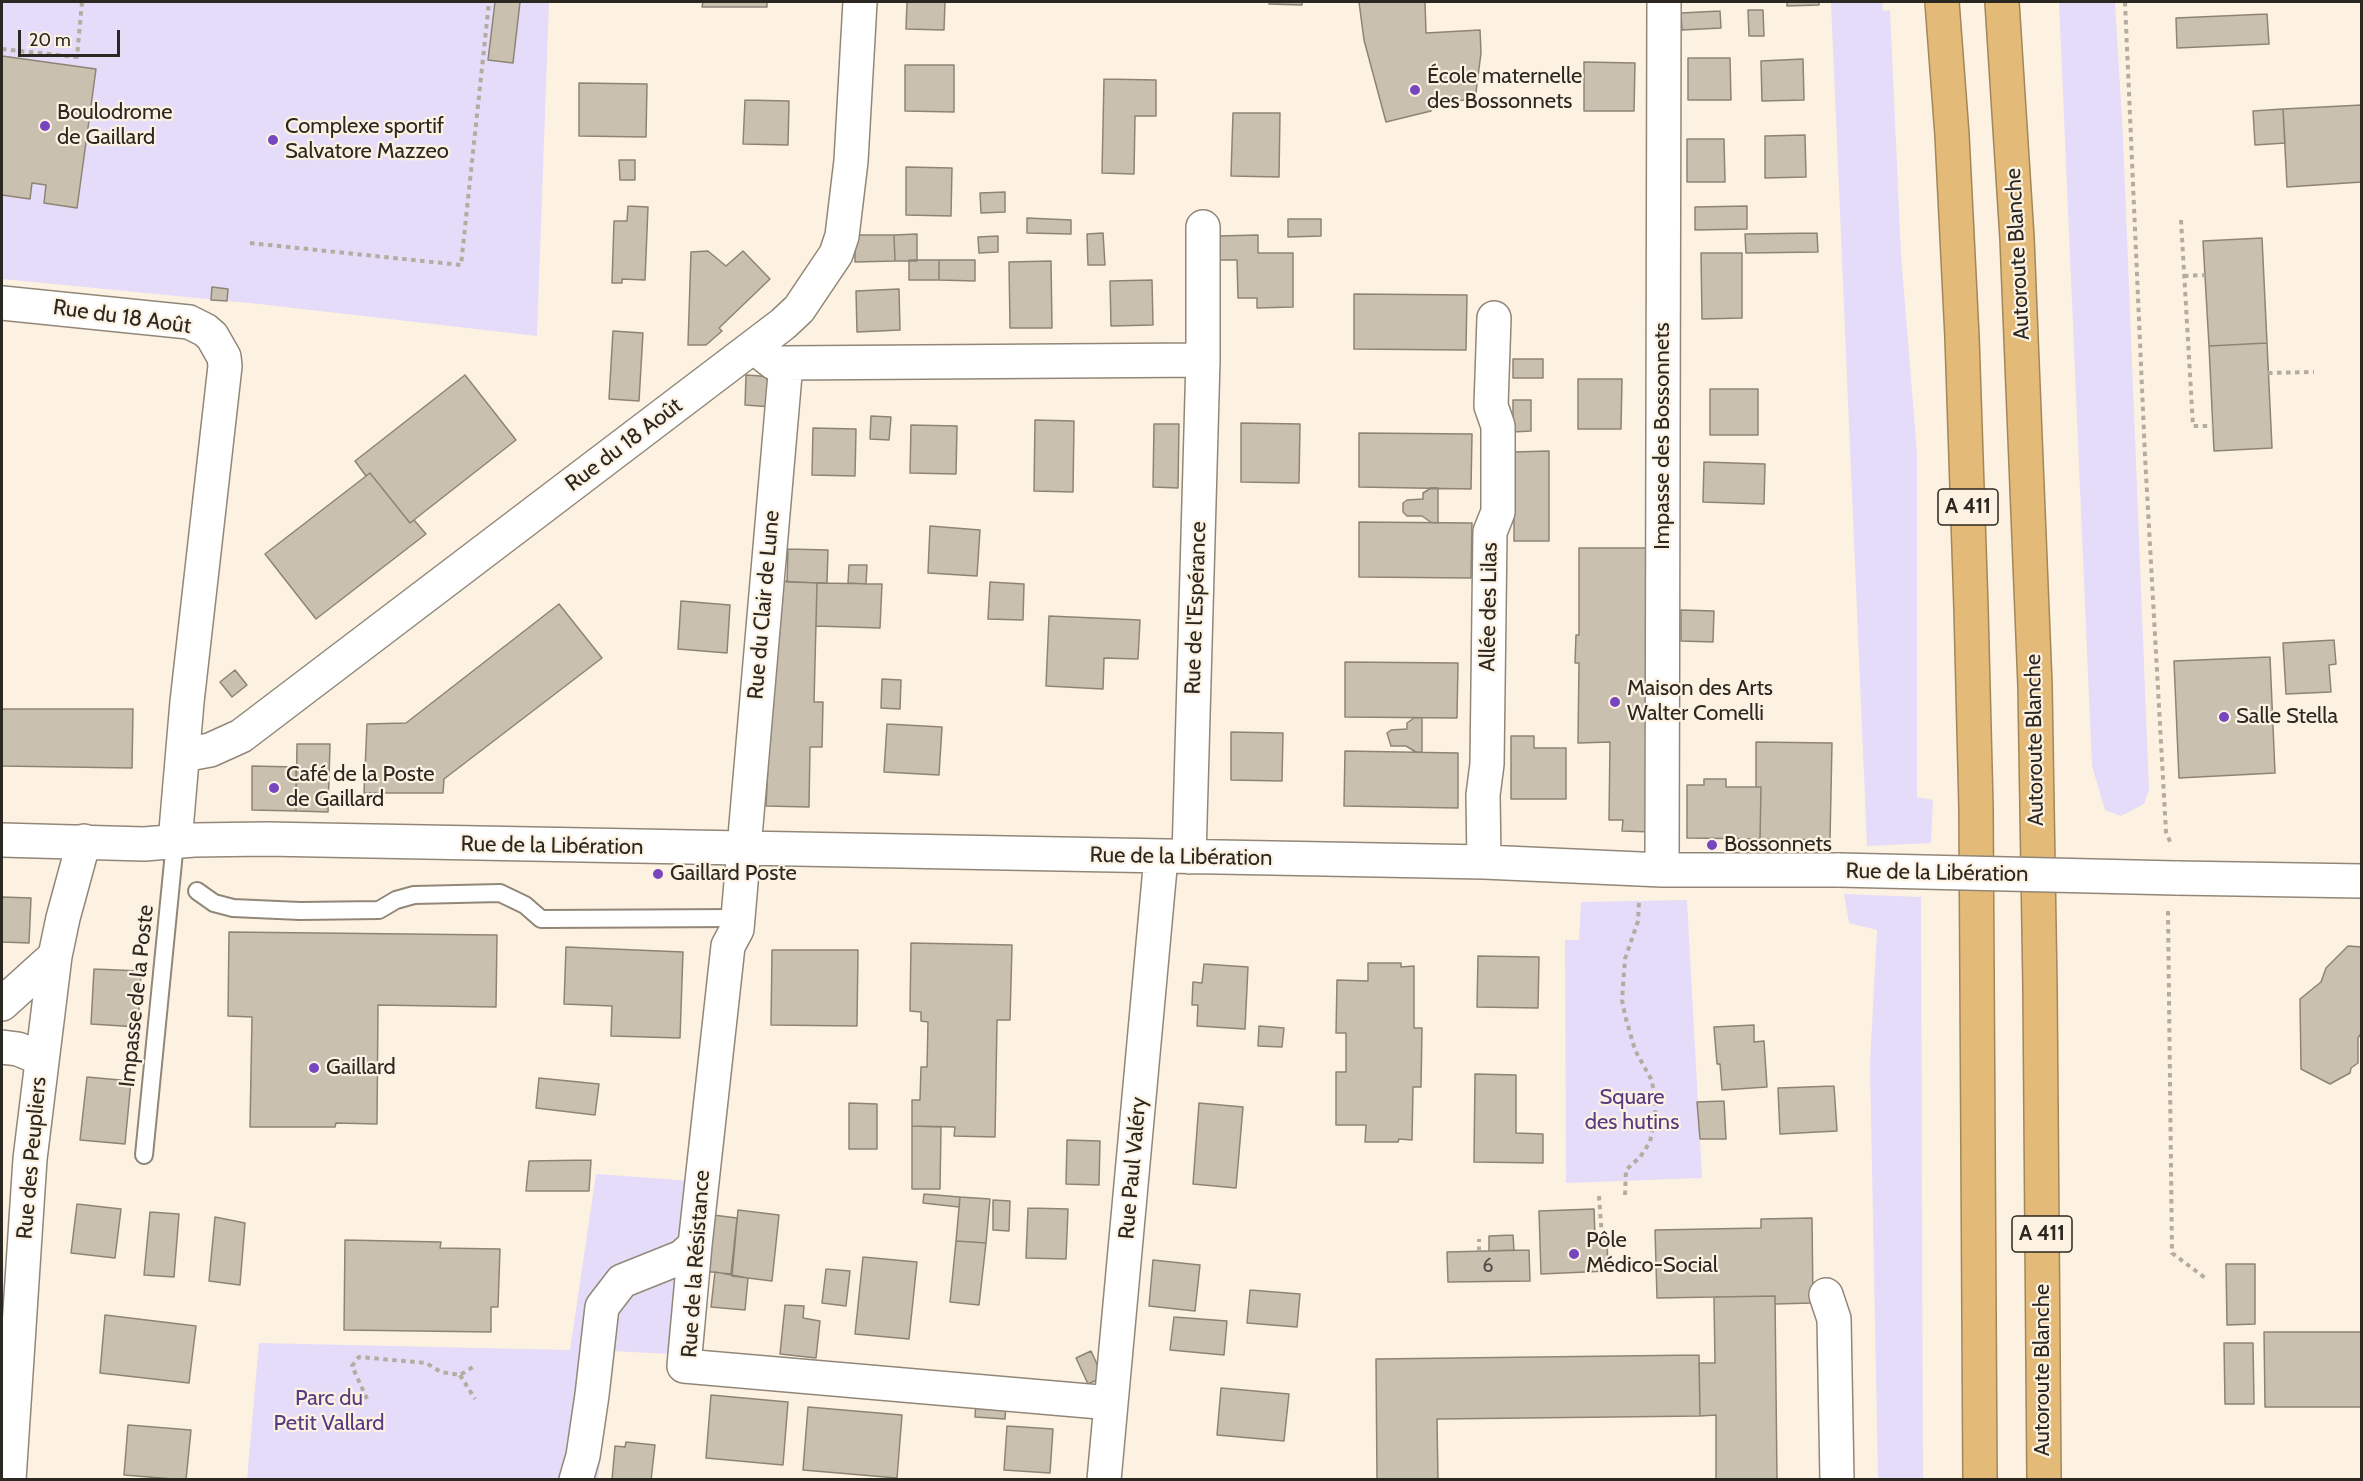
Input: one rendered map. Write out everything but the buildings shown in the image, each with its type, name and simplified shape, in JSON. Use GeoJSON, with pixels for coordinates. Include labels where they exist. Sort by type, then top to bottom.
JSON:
{"type":"FeatureCollection","features":[{"type":"Feature","properties":{"kind":"highway","name":"A 411"},"geometry":{"type":"LineString","coordinates":[[1942,2],[1962,338],[1971,608],[1976,808],[1980,1479]]}},
{"type":"Feature","properties":{"kind":"highway","name":"Autoroute Blanche"},"geometry":{"type":"LineString","coordinates":[[2002,2],[2018,249],[2035,686],[2044,1479]]}},
{"type":"Feature","properties":{"kind":"street","name":"Rue du 18 Août"},"geometry":{"type":"LineString","coordinates":[[183,755],[210,750],[241,736],[755,345],[799,309],[836,254],[842,236],[851,161],[860,2]]}},
{"type":"Feature","properties":{"kind":"street","name":"Impasse des Bossonnets"},"geometry":{"type":"LineString","coordinates":[[1650,869],[1664,2]]}},
{"type":"Feature","properties":{"kind":"street","name":"Rue de l'Espérance"},"geometry":{"type":"LineString","coordinates":[[1175,857],[1203,360],[1203,227]]}},
{"type":"Feature","properties":{"kind":"street","name":"Rue du 18 Août"},"geometry":{"type":"LineString","coordinates":[[2,303],[189,322],[205,330],[221,350],[225,366],[175,842]]}},
{"type":"Feature","properties":{"kind":"street","name":"Allée des Lilas"},"geometry":{"type":"LineString","coordinates":[[1484,862],[1483,795],[1487,764],[1490,532],[1498,512],[1498,426],[1491,406],[1494,318]]}},
{"type":"Feature","properties":{"kind":"street"},"geometry":{"type":"LineString","coordinates":[[755,345],[774,363],[1203,360]]}},
{"type":"Feature","properties":{"kind":"street","name":"Rue du Clair de Lune"},"geometry":{"type":"LineString","coordinates":[[744,848],[786,363]]}},
{"type":"Feature","properties":{"kind":"street","name":"Rue de la Libération"},"geometry":{"type":"LineString","coordinates":[[2,840],[144,844],[266,839],[1484,862],[1650,869],[1839,870],[2361,880]]}},
{"type":"Feature","properties":{"kind":"street","name":"Rue des Peupliers"},"geometry":{"type":"LineString","coordinates":[[9,1479],[30,1159],[55,956],[84,842]]}},
{"type":"Feature","properties":{"kind":"street","name":"Rue de la Résistance"},"geometry":{"type":"LineString","coordinates":[[744,848],[737,929],[728,946],[684,1366],[1111,1403]]}},
{"type":"Feature","properties":{"kind":"street","name":"Rue Paul Valéry"},"geometry":{"type":"LineString","coordinates":[[1104,1479],[1175,857]]}},
{"type":"Feature","properties":{"kind":"street"},"geometry":{"type":"LineString","coordinates":[[2,1004],[55,956]]}},
{"type":"Feature","properties":{"kind":"street"},"geometry":{"type":"LineString","coordinates":[[2,1047],[18,1049],[42,1059]]}},
{"type":"Feature","properties":{"kind":"street"},"geometry":{"type":"LineString","coordinates":[[576,1479],[583,1456],[602,1307],[622,1281],[682,1257],[695,1245]]}},
{"type":"Feature","properties":{"kind":"street"},"geometry":{"type":"LineString","coordinates":[[1826,1295],[1834,1319],[1837,1479]]}},
{"type":"Feature","properties":{"kind":"lane","name":"Impasse de la Poste"},"geometry":{"type":"LineString","coordinates":[[144,1155],[175,842]]}},
{"type":"Feature","properties":{"kind":"lane"},"geometry":{"type":"LineString","coordinates":[[197,891],[214,903],[232,908],[300,911],[379,910],[396,900],[414,895],[500,893],[525,905],[542,919],[738,918]]}},
{"type":"Feature","properties":{"kind":"path"},"geometry":{"type":"LineString","coordinates":[[2,49],[77,57],[82,2]]}},
{"type":"Feature","properties":{"kind":"path"},"geometry":{"type":"LineString","coordinates":[[250,243],[461,265],[489,2]]}},
{"type":"Feature","properties":{"kind":"path"},"geometry":{"type":"LineString","coordinates":[[2125,2],[2144,444],[2166,832],[2169,842],[2180,854],[2180,907],[2168,907],[2172,1253],[2208,1280]]}},
{"type":"Feature","properties":{"kind":"path"},"geometry":{"type":"LineString","coordinates":[[2181,220],[2193,426],[2212,426]]}},
{"type":"Feature","properties":{"kind":"path"},"geometry":{"type":"LineString","coordinates":[[2184,276],[2205,275]]}},
{"type":"Feature","properties":{"kind":"path"},"geometry":{"type":"LineString","coordinates":[[2268,374],[2314,372]]}},
{"type":"Feature","properties":{"kind":"path"},"geometry":{"type":"LineString","coordinates":[[1625,1195],[1626,1170],[1640,1157],[1650,1142],[1656,1099],[1651,1079],[1630,1035],[1622,1000],[1625,959],[1638,921],[1650,869]]}},
{"type":"Feature","properties":{"kind":"path"},"geometry":{"type":"LineString","coordinates":[[1599,1196],[1602,1237]]}},
{"type":"Feature","properties":{"kind":"path"},"geometry":{"type":"LineString","coordinates":[[1479,1239],[1479,1251]]}},
{"type":"Feature","properties":{"kind":"path"},"geometry":{"type":"LineString","coordinates":[[367,1399],[358,1384],[352,1366],[358,1357],[426,1363],[441,1372],[460,1376],[475,1399]]}},
{"type":"Feature","properties":{"kind":"path"},"geometry":{"type":"LineString","coordinates":[[460,1376],[476,1365]]}},
{"type":"Feature","properties":{"kind":"green space","name":"Complexe sportif Salvatore Mazzeo"},"geometry":{"type":"Polygon","coordinates":[[[2,2],[549,2],[537,336],[259,304],[2,279],[2,2]]]}},
{"type":"Feature","properties":{"kind":"green space"},"geometry":{"type":"Polygon","coordinates":[[[1831,2],[1882,2],[1883,11],[1890,10],[1901,255],[1917,453],[1917,797],[1933,800],[1931,843],[1867,846],[1831,2]]]}},
{"type":"Feature","properties":{"kind":"green space"},"geometry":{"type":"Polygon","coordinates":[[[2059,2],[2115,2],[2123,136],[2149,790],[2144,804],[2121,816],[2105,810],[2092,766],[2059,2]]]}},
{"type":"Feature","properties":{"kind":"green space"},"geometry":{"type":"Polygon","coordinates":[[[1844,894],[1921,897],[1923,1479],[1878,1479],[1870,1064],[1877,930],[1849,923],[1844,894]]]}},
{"type":"Feature","properties":{"kind":"green space","name":"Square des hutins"},"geometry":{"type":"Polygon","coordinates":[[[1687,900],[1702,1178],[1566,1183],[1565,940],[1579,940],[1581,902],[1687,900]]]}},
{"type":"Feature","properties":{"kind":"green space","name":"Parc du Petit Vallard"},"geometry":{"type":"Polygon","coordinates":[[[596,1174],[692,1181],[671,1354],[612,1351],[598,1479],[247,1480],[259,1343],[570,1350],[596,1174]]]}},
{"type":"Feature","properties":{"kind":"place","name":"École maternelle des Bossonnets"},"geometry":{"type":"Point","coordinates":[1415,90]}},
{"type":"Feature","properties":{"kind":"place","name":"Boulodrome de Gaillard"},"geometry":{"type":"Point","coordinates":[45,126]}},
{"type":"Feature","properties":{"kind":"place","name":"Complexe sportif Salvatore Mazzeo"},"geometry":{"type":"Point","coordinates":[273,140]}},
{"type":"Feature","properties":{"kind":"place","name":"Maison des Arts Walter Comelli"},"geometry":{"type":"Point","coordinates":[1615,702]}},
{"type":"Feature","properties":{"kind":"place","name":"Salle Stella"},"geometry":{"type":"Point","coordinates":[2224,717]}},
{"type":"Feature","properties":{"kind":"place","name":"Café de la Poste de Gaillard"},"geometry":{"type":"Point","coordinates":[274,788]}},
{"type":"Feature","properties":{"kind":"place","name":"Bossonnets"},"geometry":{"type":"Point","coordinates":[1712,845]}},
{"type":"Feature","properties":{"kind":"place","name":"Gaillard Poste"},"geometry":{"type":"Point","coordinates":[658,874]}},
{"type":"Feature","properties":{"kind":"place","name":"Gaillard"},"geometry":{"type":"Point","coordinates":[314,1068]}},
{"type":"Feature","properties":{"kind":"place","name":"Pôle Médico-Social"},"geometry":{"type":"Point","coordinates":[1574,1254]}}]}
